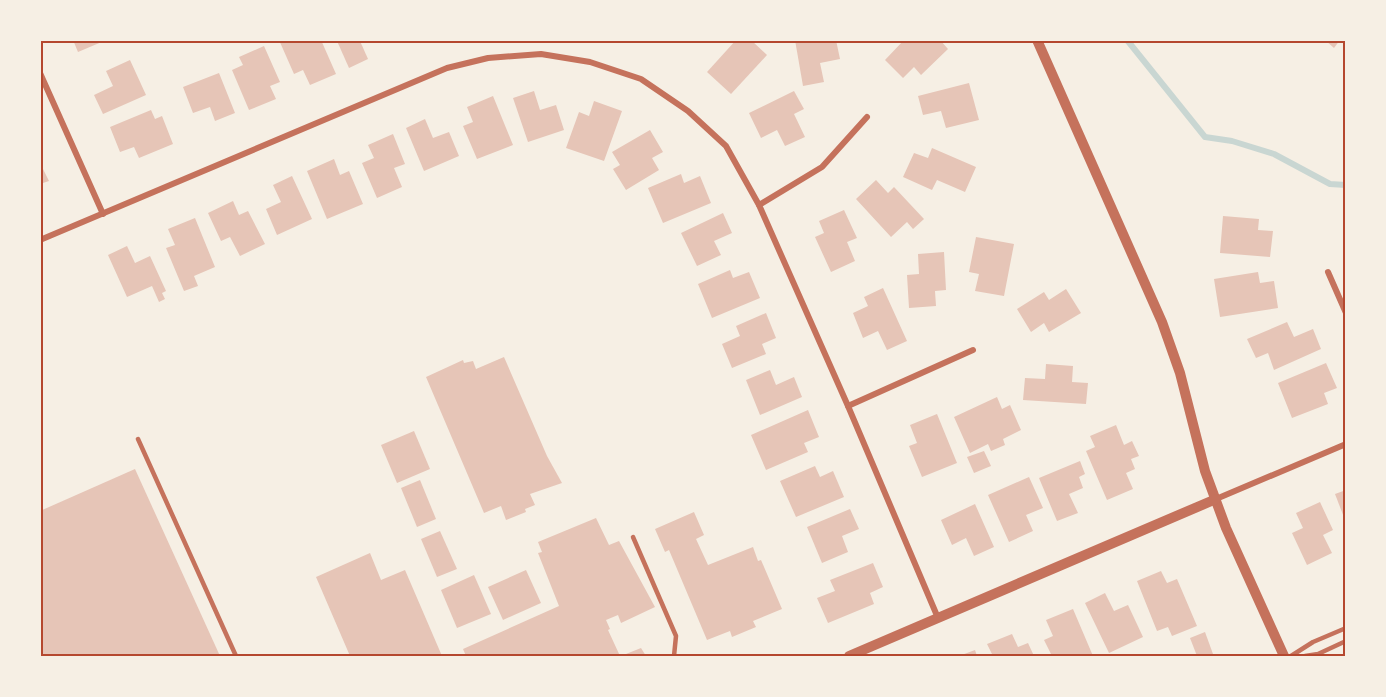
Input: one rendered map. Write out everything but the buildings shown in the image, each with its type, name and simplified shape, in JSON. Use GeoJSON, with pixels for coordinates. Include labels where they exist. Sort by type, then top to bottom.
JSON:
{"type":"FeatureCollection","features":[{"type":"Feature","properties":{"kind":"street"},"geometry":{"type":"LineString","coordinates":[[1037,40],[1162,322],[1180,373],[1204,467],[1226,528],[1284,657]]}},
{"type":"Feature","properties":{"kind":"street"},"geometry":{"type":"LineString","coordinates":[[40,240],[447,68],[488,58],[541,54],[590,62],[641,79],[688,111],[726,146],[759,205],[938,618]]}},
{"type":"Feature","properties":{"kind":"street"},"geometry":{"type":"LineString","coordinates":[[40,73],[103,214]]}},
{"type":"Feature","properties":{"kind":"street"},"geometry":{"type":"LineString","coordinates":[[759,205],[822,167],[867,117]]}},
{"type":"Feature","properties":{"kind":"street"},"geometry":{"type":"LineString","coordinates":[[1328,272],[1346,312]]}},
{"type":"Feature","properties":{"kind":"street"},"geometry":{"type":"LineString","coordinates":[[848,406],[973,350]]}},
{"type":"Feature","properties":{"kind":"street"},"geometry":{"type":"LineString","coordinates":[[849,657],[1346,444]]}},
{"type":"Feature","properties":{"kind":"lane"},"geometry":{"type":"LineString","coordinates":[[138,439],[236,657]]}},
{"type":"Feature","properties":{"kind":"lane"},"geometry":{"type":"LineString","coordinates":[[633,537],[676,636],[674,657]]}},
{"type":"Feature","properties":{"kind":"lane"},"geometry":{"type":"LineString","coordinates":[[1291,657],[1313,642],[1346,628]]}},
{"type":"Feature","properties":{"kind":"lane"},"geometry":{"type":"LineString","coordinates":[[1305,657],[1346,642]]}},
{"type":"Feature","properties":{"kind":"waterway"},"geometry":{"type":"LineString","coordinates":[[1127,40],[1205,137],[1232,141],[1274,154],[1330,184],[1346,185]]}}]}
